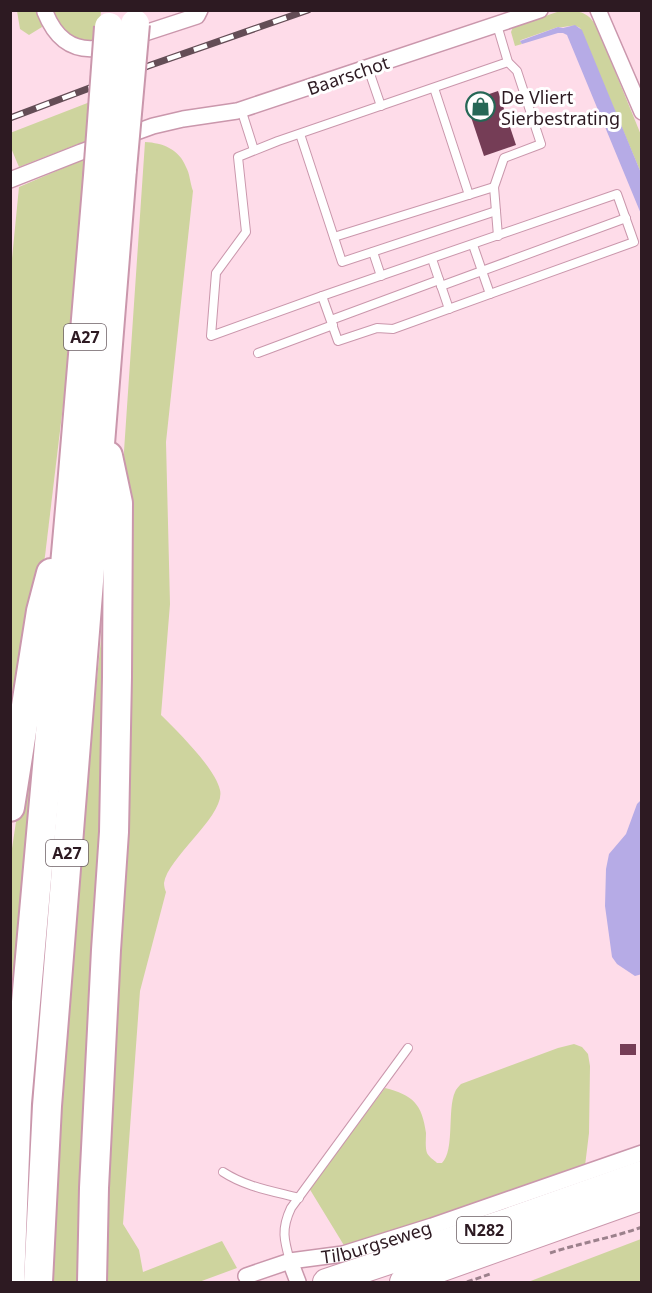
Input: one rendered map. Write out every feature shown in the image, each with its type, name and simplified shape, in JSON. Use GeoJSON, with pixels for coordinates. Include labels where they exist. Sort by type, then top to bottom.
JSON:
{"type":"FeatureCollection","features":[{"type":"Feature","properties":{"kind":"highway","name":"A27"},"geometry":{"type":"LineString","coordinates":[[38,1282],[47,1106],[101,425],[110,173],[122,18]]}},
{"type":"Feature","properties":{"kind":"highway","name":"A27"},"geometry":{"type":"LineString","coordinates":[[10,1282],[17,1103],[71,498],[110,173]]}},
{"type":"Feature","properties":{"kind":"highway","name":"A27"},"geometry":{"type":"LineString","coordinates":[[92,1282],[94,1188],[114,832],[117,677],[118,503],[101,425]]}},
{"type":"Feature","properties":{"kind":"highway","name":"A27"},"geometry":{"type":"LineString","coordinates":[[10,807],[41,611],[71,498]]}},
{"type":"Feature","properties":{"kind":"main road","name":"Tilburgseweg"},"geometry":{"type":"LineString","coordinates":[[326,1282],[499,1225],[642,1174]]}},
{"type":"Feature","properties":{"kind":"main road","name":"N282"},"geometry":{"type":"LineString","coordinates":[[404,1282],[642,1197]]}},
{"type":"Feature","properties":{"kind":"street"},"geometry":{"type":"LineString","coordinates":[[45,12],[51,26],[69,44],[86,50],[99,48],[196,16],[200,10]]}},
{"type":"Feature","properties":{"kind":"street","name":"Baarschot"},"geometry":{"type":"LineString","coordinates":[[10,180],[153,126],[241,109],[540,10]]}},
{"type":"Feature","properties":{"kind":"street"},"geometry":{"type":"LineString","coordinates":[[598,10],[642,112]]}},
{"type":"Feature","properties":{"kind":"street","name":"Tilburgseweg"},"geometry":{"type":"LineString","coordinates":[[246,1276],[290,1261],[343,1254],[642,1153]]}},
{"type":"Feature","properties":{"kind":"street"},"geometry":{"type":"LineString","coordinates":[[290,1261],[298,1282]]}},
{"type":"Feature","properties":{"kind":"lane"},"geometry":{"type":"LineString","coordinates":[[497,25],[508,62],[517,71],[541,144],[504,158],[494,188],[498,236]]}},
{"type":"Feature","properties":{"kind":"lane"},"geometry":{"type":"LineString","coordinates":[[322,296],[338,341],[377,328],[393,329],[634,242],[617,194],[322,296],[211,336],[216,273],[246,232],[238,157],[508,62]]}},
{"type":"Feature","properties":{"kind":"lane"},"geometry":{"type":"LineString","coordinates":[[368,68],[381,106]]}},
{"type":"Feature","properties":{"kind":"lane"},"geometry":{"type":"LineString","coordinates":[[434,88],[469,195]]}},
{"type":"Feature","properties":{"kind":"lane"},"geometry":{"type":"LineString","coordinates":[[241,109],[254,150]]}},
{"type":"Feature","properties":{"kind":"lane"},"geometry":{"type":"LineString","coordinates":[[300,134],[342,262],[496,211]]}},
{"type":"Feature","properties":{"kind":"lane"},"geometry":{"type":"LineString","coordinates":[[334,237],[494,188]]}},
{"type":"Feature","properties":{"kind":"lane"},"geometry":{"type":"LineString","coordinates":[[258,353],[440,283],[482,271],[626,218]]}},
{"type":"Feature","properties":{"kind":"lane"},"geometry":{"type":"LineString","coordinates":[[473,245],[490,294]]}},
{"type":"Feature","properties":{"kind":"lane"},"geometry":{"type":"LineString","coordinates":[[373,252],[381,276]]}},
{"type":"Feature","properties":{"kind":"lane"},"geometry":{"type":"LineString","coordinates":[[432,259],[449,309]]}},
{"type":"Feature","properties":{"kind":"lane"},"geometry":{"type":"LineString","coordinates":[[290,1261],[285,1242],[286,1219],[408,1048]]}},
{"type":"Feature","properties":{"kind":"lane"},"geometry":{"type":"LineString","coordinates":[[223,1172],[253,1187],[299,1198]]}},
{"type":"Feature","properties":{"kind":"path"},"geometry":{"type":"LineString","coordinates":[[548,1253],[642,1227]]}},
{"type":"Feature","properties":{"kind":"path"},"geometry":{"type":"LineString","coordinates":[[467,1282],[498,1271]]}},
{"type":"Feature","properties":{"kind":"green space"},"geometry":{"type":"Polygon","coordinates":[[[17,11],[39,11],[42,27],[29,35],[20,29],[17,11]]]}},
{"type":"Feature","properties":{"kind":"green space"},"geometry":{"type":"Polygon","coordinates":[[[51,11],[101,11],[98,48],[93,50],[72,36],[51,15],[51,11]]]}},
{"type":"Feature","properties":{"kind":"green space"},"geometry":{"type":"Polygon","coordinates":[[[560,11],[586,14],[597,27],[641,135],[641,173],[580,28],[558,27],[521,40],[522,44],[515,46],[511,32],[513,27],[560,11]]]}},
{"type":"Feature","properties":{"kind":"green space"},"geometry":{"type":"Polygon","coordinates":[[[90,102],[91,139],[19,167],[11,148],[10,133],[90,102]]]}},
{"type":"Feature","properties":{"kind":"green space"},"geometry":{"type":"Polygon","coordinates":[[[145,142],[158,144],[175,151],[183,161],[193,191],[166,442],[170,604],[161,715],[204,761],[220,790],[214,811],[175,861],[164,883],[166,892],[140,991],[123,1224],[139,1250],[143,1272],[222,1241],[237,1268],[199,1282],[101,1282],[125,538],[124,451],[145,142]]]}},
{"type":"Feature","properties":{"kind":"green space"},"geometry":{"type":"Polygon","coordinates":[[[89,157],[71,339],[45,556],[11,763],[10,279],[19,187],[89,157]]]}},
{"type":"Feature","properties":{"kind":"green space"},"geometry":{"type":"Polygon","coordinates":[[[110,627],[81,1282],[50,1282],[51,1219],[84,808],[102,629],[110,627]]]}},
{"type":"Feature","properties":{"kind":"green space"},"geometry":{"type":"Polygon","coordinates":[[[48,632],[11,1044],[11,855],[30,729],[48,632]]]}},
{"type":"Feature","properties":{"kind":"green space"},"geometry":{"type":"Polygon","coordinates":[[[574,1044],[582,1047],[588,1054],[590,1066],[589,1133],[585,1166],[398,1234],[345,1247],[309,1188],[385,1088],[403,1094],[415,1102],[424,1123],[427,1153],[437,1163],[442,1163],[446,1157],[450,1140],[451,1109],[455,1091],[461,1084],[574,1044]]]}},
{"type":"Feature","properties":{"kind":"green space"},"geometry":{"type":"Polygon","coordinates":[[[641,1239],[641,1282],[528,1282],[641,1239]]]}},
{"type":"Feature","properties":{"kind":"shaded area"},"geometry":{"type":"Polygon","coordinates":[[[575,25],[582,30],[641,173],[641,214],[567,35],[558,33],[522,44],[520,41],[558,27],[575,25]]]}},
{"type":"Feature","properties":{"kind":"shaded area"},"geometry":{"type":"Polygon","coordinates":[[[641,800],[642,974],[635,976],[617,964],[612,957],[605,906],[606,869],[609,854],[626,834],[637,804],[641,800]]]}},
{"type":"Feature","properties":{"kind":"building"},"geometry":{"type":"Polygon","coordinates":[[[498,91],[516,145],[484,156],[466,102],[498,91]]]}},
{"type":"Feature","properties":{"kind":"building"},"geometry":{"type":"Polygon","coordinates":[[[620,1044],[636,1044],[636,1055],[620,1055],[620,1044]]]}},
{"type":"Feature","properties":{"kind":"railway"},"geometry":{"type":"LineString","coordinates":[[10,118],[148,66],[308,10]]}},
{"type":"Feature","properties":{"kind":"place","name":"De Vliert Sierbestrating"},"geometry":{"type":"Point","coordinates":[480,107]}}]}
